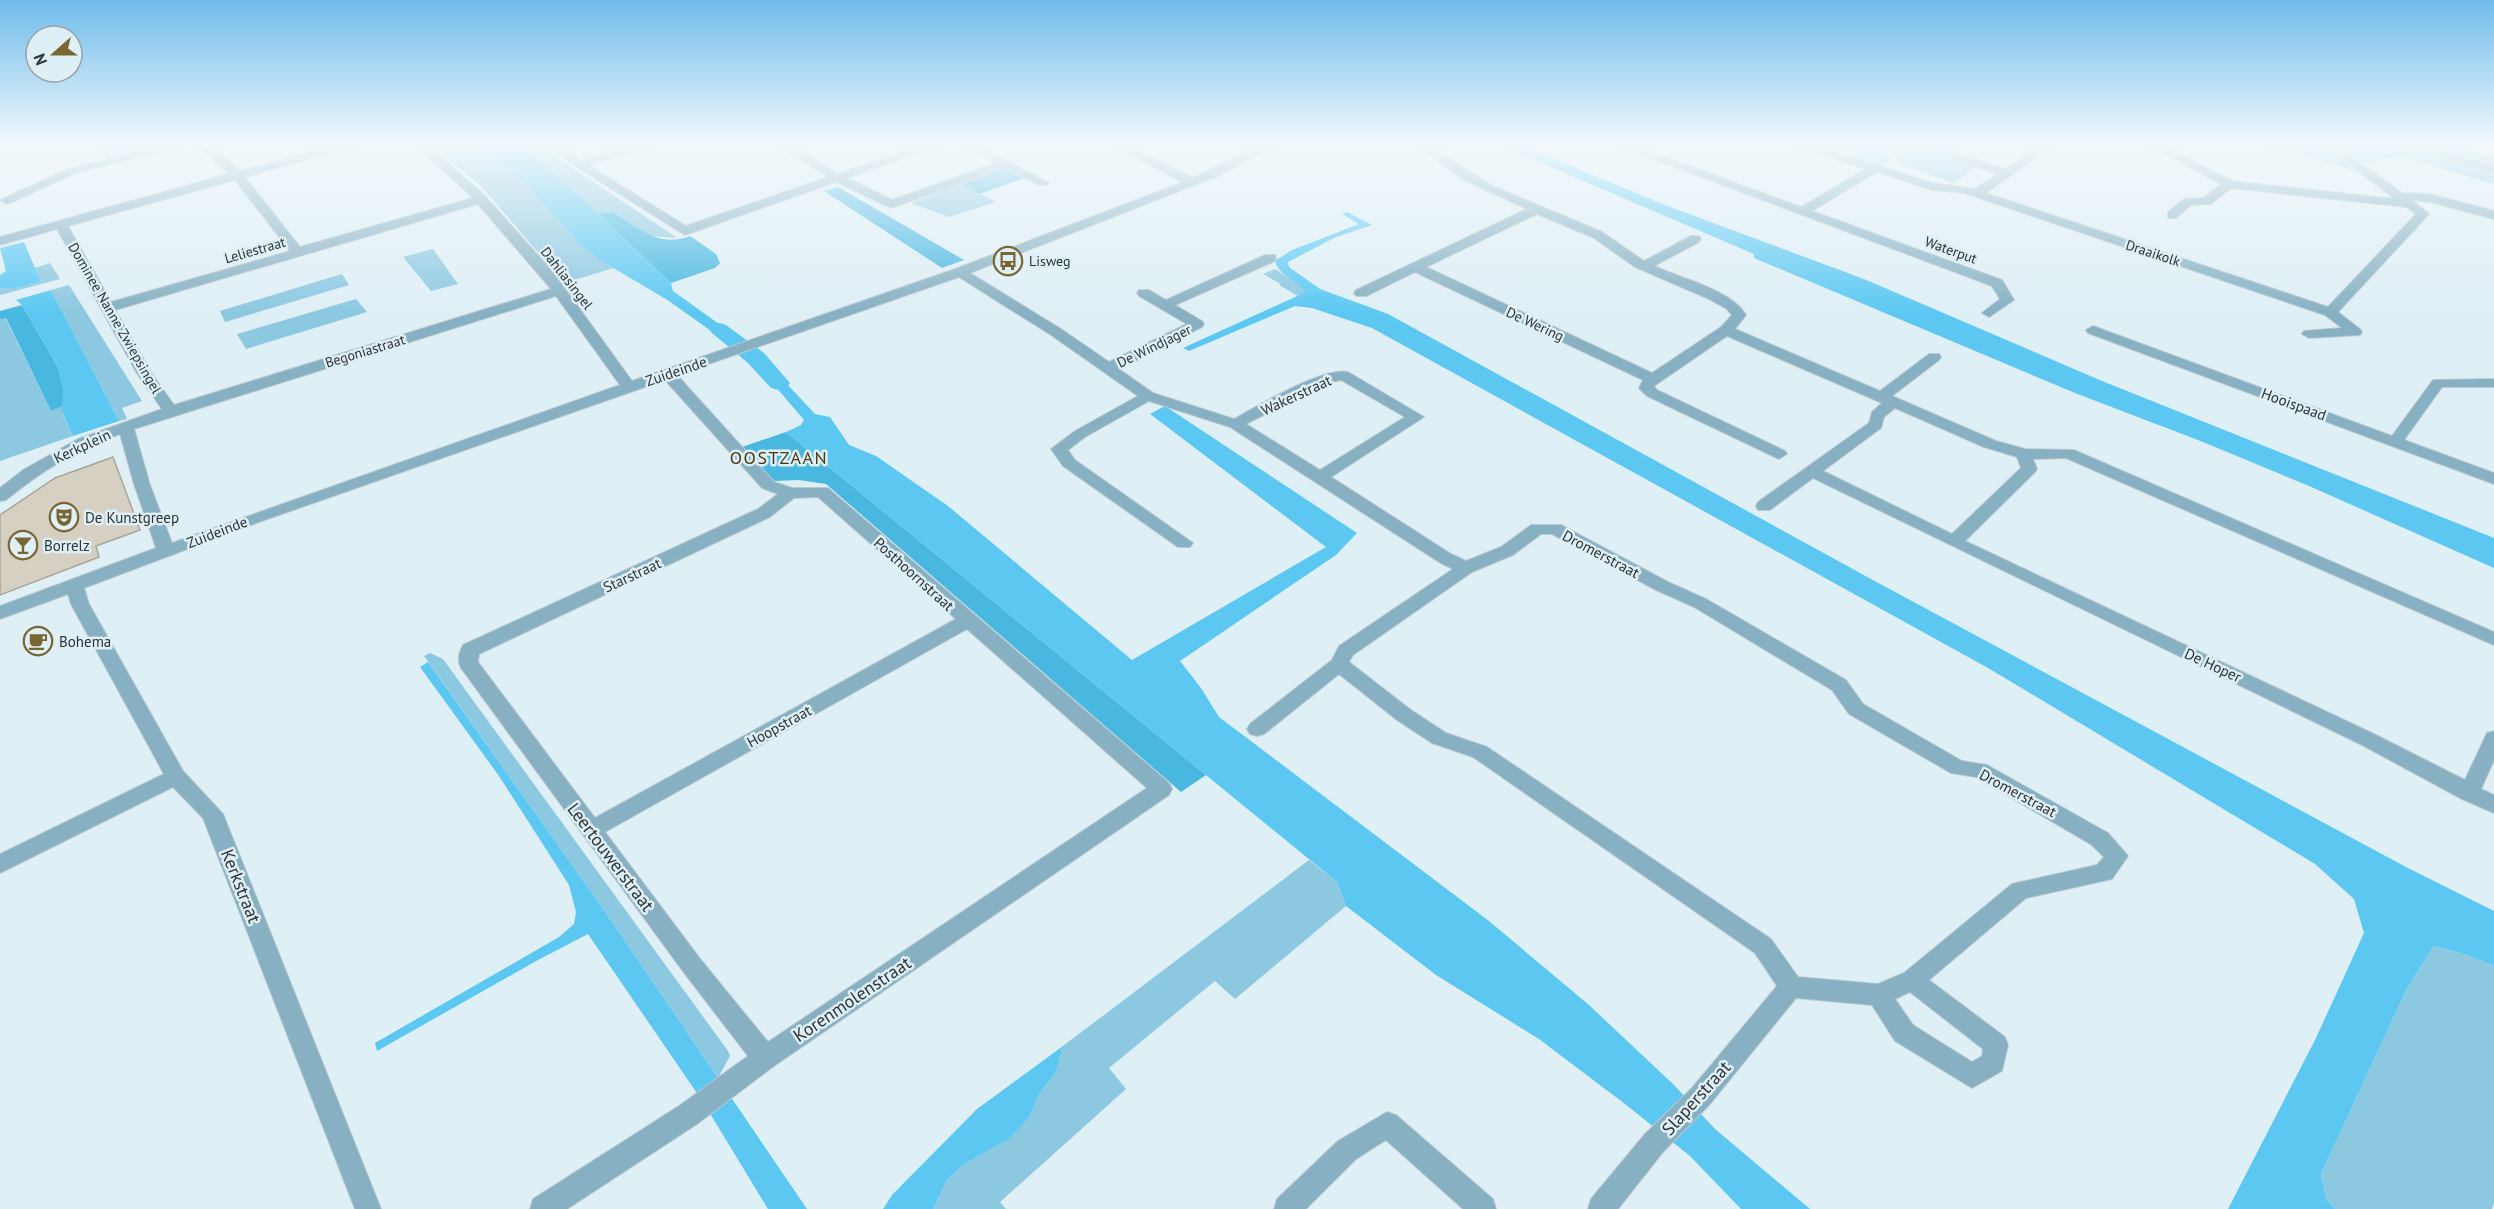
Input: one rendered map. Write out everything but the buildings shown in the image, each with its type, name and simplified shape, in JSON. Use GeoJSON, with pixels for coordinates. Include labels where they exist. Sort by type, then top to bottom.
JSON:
{"type":"FeatureCollection","features":[{"type":"Feature","properties":{"kind":"street"},"geometry":{"type":"LineString","coordinates":[[0,241],[147,200]]}},
{"type":"Feature","properties":{"kind":"street"},"geometry":{"type":"LineString","coordinates":[[257,200],[298,253]]}},
{"type":"Feature","properties":{"kind":"street","name":"Leliestraat"},"geometry":{"type":"LineString","coordinates":[[106,308],[476,200]]}},
{"type":"Feature","properties":{"kind":"street","name":"Dahliasingel"},"geometry":{"type":"LineString","coordinates":[[482,200],[559,291],[629,388]]}},
{"type":"Feature","properties":{"kind":"street"},"geometry":{"type":"LineString","coordinates":[[637,200],[686,231],[773,200]]}},
{"type":"Feature","properties":{"kind":"street"},"geometry":{"type":"LineString","coordinates":[[884,200],[891,204],[901,200]]}},
{"type":"Feature","properties":{"kind":"street","name":"Zuideinde"},"geometry":{"type":"LineString","coordinates":[[0,613],[256,517],[960,272],[1145,200]]}},
{"type":"Feature","properties":{"kind":"street"},"geometry":{"type":"LineString","coordinates":[[1515,200],[1598,235],[1644,266],[1698,288],[1732,306],[1739,315],[1726,330],[1653,379],[1646,388],[1652,393],[1779,454]]}},
{"type":"Feature","properties":{"kind":"street","name":"Waterput"},"geometry":{"type":"LineString","coordinates":[[1774,200],[1997,284],[2007,300],[1989,313]]}},
{"type":"Feature","properties":{"kind":"street"},"geometry":{"type":"LineString","coordinates":[[1803,211],[1821,200]]}},
{"type":"Feature","properties":{"kind":"street","name":"Draaikolk"},"geometry":{"type":"LineString","coordinates":[[1999,200],[2330,312],[2355,332],[2309,334]]}},
{"type":"Feature","properties":{"kind":"street"},"geometry":{"type":"LineString","coordinates":[[2172,215],[2188,202],[2208,200]]}},
{"type":"Feature","properties":{"kind":"street"},"geometry":{"type":"LineString","coordinates":[[2330,312],[2423,214],[2406,200]]}},
{"type":"Feature","properties":{"kind":"street"},"geometry":{"type":"LineString","coordinates":[[2439,200],[2494,215]]}},
{"type":"Feature","properties":{"kind":"street"},"geometry":{"type":"LineString","coordinates":[[1361,293],[1535,210]]}},
{"type":"Feature","properties":{"kind":"street","name":"Dominee Nanne Zwiepsingel"},"geometry":{"type":"LineString","coordinates":[[60,225],[145,375],[171,411]]}},
{"type":"Feature","properties":{"kind":"street"},"geometry":{"type":"LineString","coordinates":[[1644,266],[1695,239]]}},
{"type":"Feature","properties":{"kind":"street"},"geometry":{"type":"LineString","coordinates":[[1165,305],[1270,258]]}},
{"type":"Feature","properties":{"kind":"street","name":"De Wering"},"geometry":{"type":"LineString","coordinates":[[1417,268],[1653,379]]}},
{"type":"Feature","properties":{"kind":"street","name":"Wakerstraat"},"geometry":{"type":"LineString","coordinates":[[960,272],[1109,368],[1148,396],[1234,424],[1321,477],[1445,558],[1466,567]]}},
{"type":"Feature","properties":{"kind":"street","name":"Begoniastraat"},"geometry":{"type":"LineString","coordinates":[[171,411],[559,291]]}},
{"type":"Feature","properties":{"kind":"street","name":"De Windjager"},"geometry":{"type":"LineString","coordinates":[[1109,368],[1197,324],[1144,293]]}},
{"type":"Feature","properties":{"kind":"street"},"geometry":{"type":"LineString","coordinates":[[1726,330],[1990,444],[2024,454],[2068,453],[2494,639]]}},
{"type":"Feature","properties":{"kind":"street","name":"Hooispaad"},"geometry":{"type":"LineString","coordinates":[[2093,330],[2494,479]]}},
{"type":"Feature","properties":{"kind":"street"},"geometry":{"type":"LineString","coordinates":[[1764,506],[1876,425],[1877,415],[1887,400],[1934,357]]}},
{"type":"Feature","properties":{"kind":"street","name":"Posthoornstraat"},"geometry":{"type":"LineString","coordinates":[[668,374],[768,485],[790,493],[822,492],[1162,789]]}},
{"type":"Feature","properties":{"kind":"street","name":"Wakerstraat"},"geometry":{"type":"LineString","coordinates":[[1234,424],[1323,379],[1343,375],[1416,417],[1321,477]]}},
{"type":"Feature","properties":{"kind":"street"},"geometry":{"type":"LineString","coordinates":[[2395,442],[2438,383],[2494,383]]}},
{"type":"Feature","properties":{"kind":"street"},"geometry":{"type":"LineString","coordinates":[[1148,396],[1080,434],[1059,449],[1069,463],[1184,543]]}},
{"type":"Feature","properties":{"kind":"street","name":"Kerkplein"},"geometry":{"type":"LineString","coordinates":[[0,496],[29,473],[84,442],[171,411]]}},
{"type":"Feature","properties":{"kind":"street"},"geometry":{"type":"LineString","coordinates":[[126,427],[142,485],[166,551]]}},
{"type":"Feature","properties":{"kind":"street"},"geometry":{"type":"LineString","coordinates":[[1954,542],[2029,469],[2024,454]]}},
{"type":"Feature","properties":{"kind":"street","name":"De Hoper"},"geometry":{"type":"LineString","coordinates":[[1813,472],[1954,542],[2369,740],[2494,805]]}},
{"type":"Feature","properties":{"kind":"street","name":"Starstraat"},"geometry":{"type":"LineString","coordinates":[[470,650],[764,513],[790,493]]}},
{"type":"Feature","properties":{"kind":"street","name":"Dromerstraat"},"geometry":{"type":"LineString","coordinates":[[1339,664],[1346,651],[1466,567],[1507,551],[1537,529],[1555,529],[1662,586],[1700,603],[1839,685],[1856,709],[1958,768],[1980,770],[2011,787],[2100,838],[2117,855],[2104,873],[2020,890],[1912,980],[1879,995],[1791,987]]}},
{"type":"Feature","properties":{"kind":"street","name":"Kerkstraat"},"geometry":{"type":"LineString","coordinates":[[74,585],[80,604],[176,777],[212,814],[368,1209]]}},
{"type":"Feature","properties":{"kind":"street","name":"Hoopstraat"},"geometry":{"type":"LineString","coordinates":[[591,830],[967,621]]}},
{"type":"Feature","properties":{"kind":"street","name":"Leertouwerstraat"},"geometry":{"type":"LineString","coordinates":[[470,650],[468,663],[693,967],[765,1058]]}},
{"type":"Feature","properties":{"kind":"street"},"geometry":{"type":"LineString","coordinates":[[1257,729],[1339,664],[1438,738],[1480,752],[1755,940],[1763,946],[1791,987]]}},
{"type":"Feature","properties":{"kind":"street"},"geometry":{"type":"LineString","coordinates":[[2469,793],[2494,738]]}},
{"type":"Feature","properties":{"kind":"street"},"geometry":{"type":"LineString","coordinates":[[0,864],[176,777]]}},
{"type":"Feature","properties":{"kind":"street","name":"Korenmolenstraat"},"geometry":{"type":"LineString","coordinates":[[543,1209],[688,1115],[733,1084],[765,1058],[1162,789]]}},
{"type":"Feature","properties":{"kind":"street"},"geometry":{"type":"LineString","coordinates":[[1879,995],[1904,1033],[1972,1076],[1993,1063],[1996,1045],[1912,980]]}},
{"type":"Feature","properties":{"kind":"street","name":"Slaperstraat"},"geometry":{"type":"LineString","coordinates":[[1601,1209],[1654,1143],[1701,1096],[1791,987]]}},
{"type":"Feature","properties":{"kind":"street"},"geometry":{"type":"LineString","coordinates":[[1287,1209],[1347,1150],[1387,1124],[1483,1209]]}},
{"type":"Feature","properties":{"kind":"shaded area"},"geometry":{"type":"Polygon","coordinates":[[[494,200],[541,200],[579,242],[614,268],[564,283],[494,200]]]}},
{"type":"Feature","properties":{"kind":"shaded area"},"geometry":{"type":"Polygon","coordinates":[[[541,200],[584,200],[671,283],[673,291],[744,342],[732,346],[669,301],[600,260],[580,244],[541,200]]]}},
{"type":"Feature","properties":{"kind":"shaded area"},"geometry":{"type":"Polygon","coordinates":[[[584,200],[621,200],[677,238],[649,236],[613,212],[598,214],[584,200]]]}},
{"type":"Feature","properties":{"kind":"shaded area"},"geometry":{"type":"Polygon","coordinates":[[[838,200],[861,200],[964,260],[942,268],[838,200]]]}},
{"type":"Feature","properties":{"kind":"shaded area"},"geometry":{"type":"Polygon","coordinates":[[[918,200],[996,202],[949,217],[911,203],[918,200]]]}},
{"type":"Feature","properties":{"kind":"shaded area"},"geometry":{"type":"Polygon","coordinates":[[[1629,200],[1653,200],[1864,279],[2102,381],[2494,538],[2494,568],[2309,486],[2075,393],[1754,258],[1754,254],[1629,200]]]}},
{"type":"Feature","properties":{"kind":"shaded area"},"geometry":{"type":"Polygon","coordinates":[[[613,212],[640,230],[658,238],[668,240],[690,236],[716,254],[720,263],[715,268],[671,283],[598,214],[613,212]]]}},
{"type":"Feature","properties":{"kind":"shaded area"},"geometry":{"type":"Polygon","coordinates":[[[1347,212],[1372,225],[1336,237],[1288,262],[1289,267],[1320,289],[1388,314],[1871,579],[2406,867],[2494,911],[2494,966],[2467,955],[2434,946],[2408,986],[2321,1174],[2326,1199],[2336,1209],[2228,1209],[2316,1038],[2364,933],[2354,899],[2315,864],[1988,668],[1372,328],[1312,308],[1295,306],[1189,351],[1183,348],[1306,292],[1280,270],[1275,261],[1292,250],[1359,224],[1342,214],[1347,212]]]}},
{"type":"Feature","properties":{"kind":"shaded area"},"geometry":{"type":"Polygon","coordinates":[[[24,242],[41,282],[16,288],[0,288],[0,275],[6,271],[0,248],[24,242]]]}},
{"type":"Feature","properties":{"kind":"shaded area"},"geometry":{"type":"Polygon","coordinates":[[[433,249],[458,284],[431,291],[403,257],[433,249]]]}},
{"type":"Feature","properties":{"kind":"shaded area"},"geometry":{"type":"Polygon","coordinates":[[[50,263],[60,279],[0,295],[0,288],[16,288],[41,282],[35,268],[50,263]]]}},
{"type":"Feature","properties":{"kind":"shaded area"},"geometry":{"type":"Polygon","coordinates":[[[1275,269],[1300,284],[1307,292],[1298,296],[1263,274],[1275,269]]]}},
{"type":"Feature","properties":{"kind":"shaded area"},"geometry":{"type":"Polygon","coordinates":[[[342,274],[349,285],[225,322],[220,311],[342,274]]]}},
{"type":"Feature","properties":{"kind":"shaded area"},"geometry":{"type":"Polygon","coordinates":[[[69,285],[142,401],[122,408],[127,419],[119,421],[51,290],[69,285]]]}},
{"type":"Feature","properties":{"kind":"shaded area"},"geometry":{"type":"Polygon","coordinates":[[[51,290],[119,421],[73,436],[62,412],[63,388],[58,367],[22,305],[16,300],[51,290]]]}},
{"type":"Feature","properties":{"kind":"shaded area"},"geometry":{"type":"Polygon","coordinates":[[[356,299],[367,312],[246,349],[237,334],[356,299]]]}},
{"type":"Feature","properties":{"kind":"shaded area"},"geometry":{"type":"Polygon","coordinates":[[[22,305],[58,367],[63,388],[63,406],[51,411],[6,318],[0,319],[0,311],[22,305]]]}},
{"type":"Feature","properties":{"kind":"shaded area"},"geometry":{"type":"Polygon","coordinates":[[[5,317],[51,411],[63,406],[62,413],[73,436],[0,461],[0,319],[5,317]]]}},
{"type":"Feature","properties":{"kind":"shaded area"},"geometry":{"type":"Polygon","coordinates":[[[760,355],[815,414],[830,417],[849,445],[876,456],[948,506],[1132,660],[1326,547],[1150,414],[1165,406],[1357,533],[1336,555],[1180,661],[1201,688],[1219,717],[1489,921],[1589,1005],[1674,1085],[1715,1129],[1810,1209],[1741,1209],[1690,1156],[1625,1104],[1539,1039],[1436,975],[1346,906],[1337,882],[786,432],[801,425],[804,420],[751,358],[760,355]]]}},
{"type":"Feature","properties":{"kind":"shaded area"},"geometry":{"type":"Polygon","coordinates":[[[786,432],[1206,775],[1181,792],[826,484],[799,480],[774,481],[742,447],[786,432]]]}},
{"type":"Feature","properties":{"kind":"shaded area"},"geometry":{"type":"Polygon","coordinates":[[[430,653],[443,659],[728,1051],[730,1056],[718,1078],[599,903],[424,656],[430,653]]]}},
{"type":"Feature","properties":{"kind":"shaded area"},"geometry":{"type":"Polygon","coordinates":[[[428,662],[599,903],[807,1209],[768,1209],[703,1102],[588,934],[377,1051],[375,1043],[559,937],[574,924],[576,912],[569,885],[499,776],[420,667],[428,662]]]}},
{"type":"Feature","properties":{"kind":"shaded area"},"geometry":{"type":"Polygon","coordinates":[[[1309,860],[1337,882],[1346,906],[1235,999],[1215,981],[1109,1068],[1126,1089],[1000,1202],[1006,1209],[933,1209],[947,1180],[964,1164],[1009,1138],[1030,1116],[1039,1094],[1056,1072],[1063,1046],[1309,860]]]}},
{"type":"Feature","properties":{"kind":"shaded area"},"geometry":{"type":"Polygon","coordinates":[[[2434,946],[2467,955],[2494,966],[2494,1203],[2492,1209],[2336,1209],[2326,1199],[2321,1174],[2408,986],[2434,946]]]}},
{"type":"Feature","properties":{"kind":"shaded area"},"geometry":{"type":"Polygon","coordinates":[[[1063,1046],[1056,1072],[1039,1094],[1030,1116],[1010,1138],[964,1164],[947,1180],[933,1209],[883,1209],[892,1195],[977,1109],[1063,1046]]]}},
{"type":"Feature","properties":{"kind":"waterway"},"geometry":{"type":"LineString","coordinates":[[719,329],[756,358],[779,383]]}},
{"type":"Feature","properties":{"kind":"place","name":"Lisweg"},"geometry":{"type":"Point","coordinates":[1008,261]}},
{"type":"Feature","properties":{"kind":"place","name":"De Kunstgreep"},"geometry":{"type":"Point","coordinates":[64,517]}},
{"type":"Feature","properties":{"kind":"place","name":"Borrelz"},"geometry":{"type":"Point","coordinates":[23,545]}},
{"type":"Feature","properties":{"kind":"place","name":"Bohema"},"geometry":{"type":"Point","coordinates":[38,641]}},
{"type":"Feature","properties":{"kind":"district","name":"OOSTZAAN"},"geometry":{"type":"Point","coordinates":[779,457]}}]}
